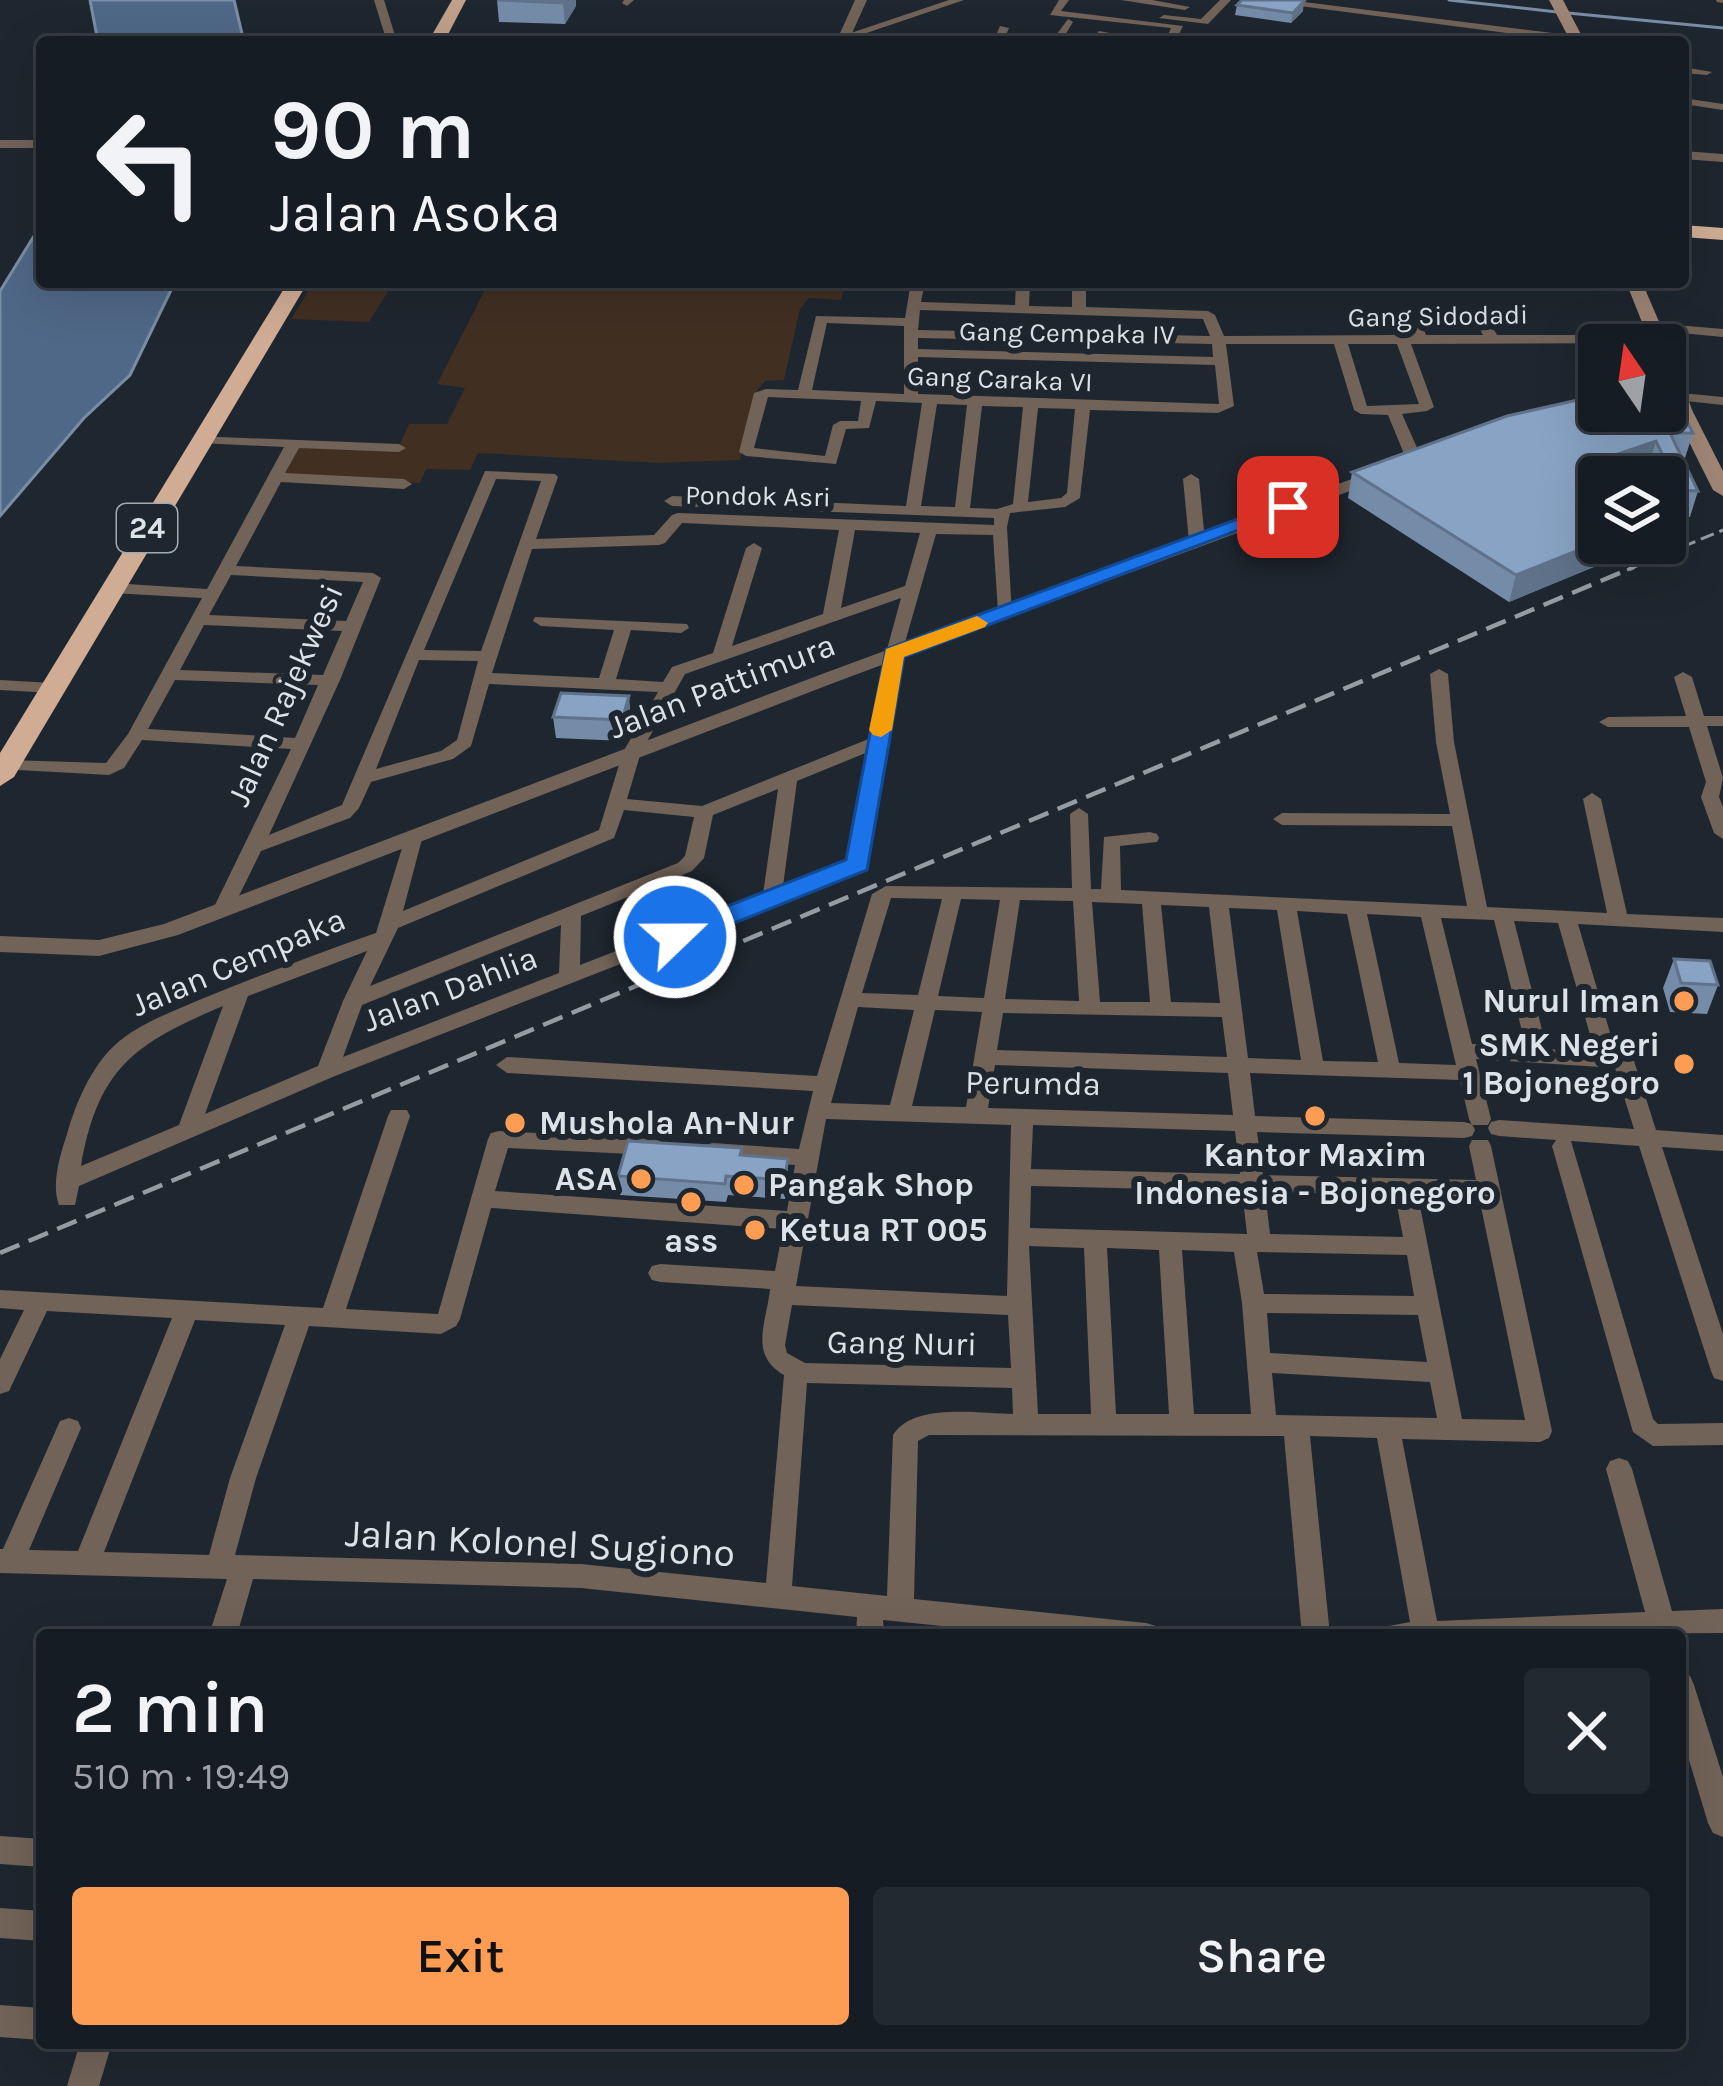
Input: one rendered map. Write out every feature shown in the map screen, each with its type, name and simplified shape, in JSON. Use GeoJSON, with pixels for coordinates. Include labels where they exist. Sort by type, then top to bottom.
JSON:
{"type":"FeatureCollection","features":[{"type":"Feature","properties":{"kind":"highway"},"geometry":{"type":"LineString","coordinates":[[1689,231],[1723,234]]}},
{"type":"Feature","properties":{"kind":"highway","name":"24"},"geometry":{"type":"LineString","coordinates":[[3,771],[294,288]]}},
{"type":"Feature","properties":{"kind":"main road"},"geometry":{"type":"LineString","coordinates":[[443,36],[459,7]]}},
{"type":"Feature","properties":{"kind":"main road"},"geometry":{"type":"LineString","coordinates":[[1636,288],[1652,324]]}},
{"type":"Feature","properties":{"kind":"main road"},"geometry":{"type":"LineString","coordinates":[[1686,418],[1714,455],[1723,490]]}},
{"type":"Feature","properties":{"kind":"street"},"geometry":{"type":"LineString","coordinates":[[379,0],[390,36]]}},
{"type":"Feature","properties":{"kind":"street"},"geometry":{"type":"LineString","coordinates":[[844,36],[861,0]]}},
{"type":"Feature","properties":{"kind":"street"},"geometry":{"type":"LineString","coordinates":[[852,36],[959,0]]}},
{"type":"Feature","properties":{"kind":"street"},"geometry":{"type":"LineString","coordinates":[[1064,0],[1054,13],[1209,25],[1213,11],[1226,0]]}},
{"type":"Feature","properties":{"kind":"street"},"geometry":{"type":"LineString","coordinates":[[1096,18],[1109,0]]}},
{"type":"Feature","properties":{"kind":"street"},"geometry":{"type":"LineString","coordinates":[[1126,0],[1213,11]]}},
{"type":"Feature","properties":{"kind":"street"},"geometry":{"type":"LineString","coordinates":[[1133,36],[1155,2]]}},
{"type":"Feature","properties":{"kind":"street"},"geometry":{"type":"LineString","coordinates":[[1292,2],[1547,36]]}},
{"type":"Feature","properties":{"kind":"street"},"geometry":{"type":"LineString","coordinates":[[1144,18],[1178,26],[1173,36]]}},
{"type":"Feature","properties":{"kind":"street"},"geometry":{"type":"LineString","coordinates":[[1060,36],[1068,22]]}},
{"type":"Feature","properties":{"kind":"street"},"geometry":{"type":"LineString","coordinates":[[1001,36],[1004,28]]}},
{"type":"Feature","properties":{"kind":"street"},"geometry":{"type":"LineString","coordinates":[[1099,34],[1110,36]]}},
{"type":"Feature","properties":{"kind":"street"},"geometry":{"type":"LineString","coordinates":[[1689,71],[1706,72]]}},
{"type":"Feature","properties":{"kind":"street"},"geometry":{"type":"LineString","coordinates":[[1689,102],[1723,107]]}},
{"type":"Feature","properties":{"kind":"street"},"geometry":{"type":"LineString","coordinates":[[0,144],[36,144]]}},
{"type":"Feature","properties":{"kind":"street"},"geometry":{"type":"LineString","coordinates":[[1689,155],[1723,158]]}},
{"type":"Feature","properties":{"kind":"street"},"geometry":{"type":"LineString","coordinates":[[911,399],[911,321],[917,288]]}},
{"type":"Feature","properties":{"kind":"street"},"geometry":{"type":"LineString","coordinates":[[1022,309],[1023,288]]}},
{"type":"Feature","properties":{"kind":"street"},"geometry":{"type":"LineString","coordinates":[[1078,310],[1079,288]]}},
{"type":"Feature","properties":{"kind":"street"},"geometry":{"type":"LineString","coordinates":[[804,396],[821,319],[911,321],[1022,309],[1204,314],[1211,317],[1218,338]]}},
{"type":"Feature","properties":{"kind":"street"},"geometry":{"type":"LineString","coordinates":[[1421,340],[1415,326],[1418,313],[1479,313],[1492,338]]}},
{"type":"Feature","properties":{"kind":"street"},"geometry":{"type":"LineString","coordinates":[[1340,341],[1361,410],[1427,407],[1394,316]]}},
{"type":"Feature","properties":{"kind":"street","name":"Gang Sidodadi"},"geometry":{"type":"LineString","coordinates":[[911,321],[1218,338],[1578,340]]}},
{"type":"Feature","properties":{"kind":"street","name":"Gang Sidodadi"},"geometry":{"type":"LineString","coordinates":[[1686,339],[1723,334]]}},
{"type":"Feature","properties":{"kind":"street","name":"Gang Caraka VI"},"geometry":{"type":"LineString","coordinates":[[869,398],[864,424],[840,425],[832,460],[750,456],[746,452],[759,396],[804,396],[975,401],[1082,406],[1226,409],[1218,338]]}},
{"type":"Feature","properties":{"kind":"street","name":"Gang Cempaka IV"},"geometry":{"type":"LineString","coordinates":[[910,352],[1223,361]]}},
{"type":"Feature","properties":{"kind":"street"},"geometry":{"type":"LineString","coordinates":[[914,510],[930,400]]}},
{"type":"Feature","properties":{"kind":"street"},"geometry":{"type":"LineString","coordinates":[[962,512],[975,401]]}},
{"type":"Feature","properties":{"kind":"street"},"geometry":{"type":"LineString","coordinates":[[1686,404],[1723,401]]}},
{"type":"Feature","properties":{"kind":"street"},"geometry":{"type":"LineString","coordinates":[[1020,507],[1031,404]]}},
{"type":"Feature","properties":{"kind":"street"},"geometry":{"type":"LineString","coordinates":[[1001,522],[1020,507],[1065,502],[1076,495],[1082,406]]}},
{"type":"Feature","properties":{"kind":"street"},"geometry":{"type":"LineString","coordinates":[[1393,411],[1424,458]]}},
{"type":"Feature","properties":{"kind":"street"},"geometry":{"type":"LineString","coordinates":[[200,439],[399,448]]}},
{"type":"Feature","properties":{"kind":"street"},"geometry":{"type":"LineString","coordinates":[[3,771],[109,769],[118,764],[294,443]]}},
{"type":"Feature","properties":{"kind":"street","name":"Jalan Pattimura"},"geometry":{"type":"LineString","coordinates":[[0,944],[118,945],[1424,458]]}},
{"type":"Feature","properties":{"kind":"street"},"geometry":{"type":"LineString","coordinates":[[250,848],[350,808],[490,474],[550,477],[488,656],[465,742],[456,751],[363,778]]}},
{"type":"Feature","properties":{"kind":"street"},"geometry":{"type":"LineString","coordinates":[[274,477],[404,484]]}},
{"type":"Feature","properties":{"kind":"street"},"geometry":{"type":"LineString","coordinates":[[1191,478],[1197,541]]}},
{"type":"Feature","properties":{"kind":"street"},"geometry":{"type":"LineString","coordinates":[[672,501],[962,512],[1001,522]]}},
{"type":"Feature","properties":{"kind":"street","name":"Pondok Asri"},"geometry":{"type":"LineString","coordinates":[[526,544],[659,540],[678,518],[929,529],[1001,522]]}},
{"type":"Feature","properties":{"kind":"street"},"geometry":{"type":"LineString","coordinates":[[1001,522],[1006,612]]}},
{"type":"Feature","properties":{"kind":"street"},"geometry":{"type":"LineString","coordinates":[[831,615],[848,525]]}},
{"type":"Feature","properties":{"kind":"street"},"geometry":{"type":"LineString","coordinates":[[914,588],[678,671],[632,752],[619,804],[704,812],[877,742],[893,653],[914,588],[929,529]]}},
{"type":"Feature","properties":{"kind":"street"},"geometry":{"type":"LineString","coordinates":[[721,654],[754,548]]}},
{"type":"Feature","properties":{"kind":"street","name":"Jalan Rajekwesi"},"geometry":{"type":"LineString","coordinates":[[223,909],[302,745],[372,576],[225,570]]}},
{"type":"Feature","properties":{"kind":"street"},"geometry":{"type":"LineString","coordinates":[[111,588],[212,594]]}},
{"type":"Feature","properties":{"kind":"street"},"geometry":{"type":"LineString","coordinates":[[197,620],[354,626]]}},
{"type":"Feature","properties":{"kind":"street"},"geometry":{"type":"LineString","coordinates":[[541,621],[681,628]]}},
{"type":"Feature","properties":{"kind":"street"},"geometry":{"type":"LineString","coordinates":[[606,684],[624,626]]}},
{"type":"Feature","properties":{"kind":"street"},"geometry":{"type":"LineString","coordinates":[[413,655],[488,656]]}},
{"type":"Feature","properties":{"kind":"street"},"geometry":{"type":"LineString","coordinates":[[1439,674],[1458,820],[1478,913]]}},
{"type":"Feature","properties":{"kind":"street"},"geometry":{"type":"LineString","coordinates":[[167,675],[331,680]]}},
{"type":"Feature","properties":{"kind":"street"},"geometry":{"type":"LineString","coordinates":[[1683,677],[1715,782],[1712,804],[1723,833]]}},
{"type":"Feature","properties":{"kind":"street"},"geometry":{"type":"LineString","coordinates":[[482,678],[668,687]]}},
{"type":"Feature","properties":{"kind":"street"},"geometry":{"type":"LineString","coordinates":[[0,685],[52,688]]}},
{"type":"Feature","properties":{"kind":"street"},"geometry":{"type":"LineString","coordinates":[[1608,722],[1723,721]]}},
{"type":"Feature","properties":{"kind":"street"},"geometry":{"type":"LineString","coordinates":[[137,734],[302,745]]}},
{"type":"Feature","properties":{"kind":"street","name":"Jalan Dahlia"},"geometry":{"type":"LineString","coordinates":[[68,1190],[327,1071],[858,864],[877,742]]}},
{"type":"Feature","properties":{"kind":"street"},"geometry":{"type":"LineString","coordinates":[[772,898],[789,775]]}},
{"type":"Feature","properties":{"kind":"street"},"geometry":{"type":"LineString","coordinates":[[1592,800],[1618,920]]}},
{"type":"Feature","properties":{"kind":"street","name":"Jalan Cempaka"},"geometry":{"type":"LineString","coordinates":[[68,1190],[74,1137],[120,1052],[169,1023],[599,840],[611,827],[619,804]]}},
{"type":"Feature","properties":{"kind":"street"},"geometry":{"type":"LineString","coordinates":[[353,1001],[685,867],[694,858],[704,812]]}},
{"type":"Feature","properties":{"kind":"street"},"geometry":{"type":"LineString","coordinates":[[1079,814],[1090,1009]]}},
{"type":"Feature","properties":{"kind":"street"},"geometry":{"type":"LineString","coordinates":[[1282,819],[1458,820]]}},
{"type":"Feature","properties":{"kind":"street"},"geometry":{"type":"LineString","coordinates":[[327,1071],[385,931],[413,838]]}},
{"type":"Feature","properties":{"kind":"street"},"geometry":{"type":"LineString","coordinates":[[1111,896],[1111,841],[1150,838]]}},
{"type":"Feature","properties":{"kind":"street"},"geometry":{"type":"LineString","coordinates":[[781,1288],[807,1158],[881,893],[1111,896],[1723,925]]}},
{"type":"Feature","properties":{"kind":"street"},"geometry":{"type":"LineString","coordinates":[[899,1113],[953,893]]}},
{"type":"Feature","properties":{"kind":"street"},"geometry":{"type":"LineString","coordinates":[[976,1115],[1011,894]]}},
{"type":"Feature","properties":{"kind":"street"},"geometry":{"type":"LineString","coordinates":[[1151,898],[1161,1010]]}},
{"type":"Feature","properties":{"kind":"street"},"geometry":{"type":"LineString","coordinates":[[1218,901],[1247,1121],[1264,1425]]}},
{"type":"Feature","properties":{"kind":"street"},"geometry":{"type":"LineString","coordinates":[[1286,905],[1313,1066]]}},
{"type":"Feature","properties":{"kind":"street"},"geometry":{"type":"LineString","coordinates":[[1356,908],[1390,1070]]}},
{"type":"Feature","properties":{"kind":"street"},"geometry":{"type":"LineString","coordinates":[[900,1610],[906,1435],[926,1425],[1264,1425],[1535,1433],[1541,1426],[1490,1189],[1485,1133],[1429,911]]}},
{"type":"Feature","properties":{"kind":"street"},"geometry":{"type":"LineString","coordinates":[[569,979],[571,913]]}},
{"type":"Feature","properties":{"kind":"street"},"geometry":{"type":"LineString","coordinates":[[1502,914],[1538,1053]]}},
{"type":"Feature","properties":{"kind":"street"},"geometry":{"type":"LineString","coordinates":[[1566,917],[1606,1057],[1623,1061],[1723,1371]]}},
{"type":"Feature","properties":{"kind":"street"},"geometry":{"type":"LineString","coordinates":[[188,1131],[238,995]]}},
{"type":"Feature","properties":{"kind":"street"},"geometry":{"type":"LineString","coordinates":[[851,1000],[1231,1010]]}},
{"type":"Feature","properties":{"kind":"street","name":"Perumda"},"geometry":{"type":"LineString","coordinates":[[987,1057],[1390,1070],[1538,1053],[1606,1057]]}},
{"type":"Feature","properties":{"kind":"street"},"geometry":{"type":"LineString","coordinates":[[508,1064],[826,1084]]}},
{"type":"Feature","properties":{"kind":"street","name":"Perumda"},"geometry":{"type":"LineString","coordinates":[[819,1111],[1247,1121],[1485,1133]]}},
{"type":"Feature","properties":{"kind":"street"},"geometry":{"type":"LineString","coordinates":[[332,1316],[399,1116]]}},
{"type":"Feature","properties":{"kind":"street"},"geometry":{"type":"LineString","coordinates":[[1022,1116],[1018,1237],[1026,1424]]}},
{"type":"Feature","properties":{"kind":"street"},"geometry":{"type":"LineString","coordinates":[[1485,1133],[1648,1144],[1723,1157]]}},
{"type":"Feature","properties":{"kind":"street"},"geometry":{"type":"LineString","coordinates":[[1485,1133],[1563,1146],[1723,1143]]}},
{"type":"Feature","properties":{"kind":"street"},"geometry":{"type":"LineString","coordinates":[[0,1299],[446,1321],[501,1138],[807,1158]]}},
{"type":"Feature","properties":{"kind":"street"},"geometry":{"type":"LineString","coordinates":[[1563,1146],[1642,1425],[1653,1435],[1723,1434]]}},
{"type":"Feature","properties":{"kind":"street"},"geometry":{"type":"LineString","coordinates":[[1020,1178],[1490,1189]]}},
{"type":"Feature","properties":{"kind":"street"},"geometry":{"type":"LineString","coordinates":[[1405,1186],[1452,1431]]}},
{"type":"Feature","properties":{"kind":"street"},"geometry":{"type":"LineString","coordinates":[[482,1199],[798,1221]]}},
{"type":"Feature","properties":{"kind":"street"},"geometry":{"type":"LineString","coordinates":[[1018,1237],[1416,1246]]}},
{"type":"Feature","properties":{"kind":"street"},"geometry":{"type":"LineString","coordinates":[[1095,1239],[1104,1423]]}},
{"type":"Feature","properties":{"kind":"street"},"geometry":{"type":"LineString","coordinates":[[1170,1243],[1182,1425]]}},
{"type":"Feature","properties":{"kind":"street"},"geometry":{"type":"LineString","coordinates":[[660,1273],[781,1288],[1021,1306]]}},
{"type":"Feature","properties":{"kind":"street","name":"Gang Nuri"},"geometry":{"type":"LineString","coordinates":[[781,1288],[774,1352],[796,1372],[1023,1378]]}},
{"type":"Feature","properties":{"kind":"street"},"geometry":{"type":"LineString","coordinates":[[0,1384],[40,1303]]}},
{"type":"Feature","properties":{"kind":"street"},"geometry":{"type":"LineString","coordinates":[[1254,1303],[1429,1306]]}},
{"type":"Feature","properties":{"kind":"street"},"geometry":{"type":"LineString","coordinates":[[88,1563],[187,1310]]}},
{"type":"Feature","properties":{"kind":"street"},"geometry":{"type":"LineString","coordinates":[[224,1629],[243,1478],[302,1315]]}},
{"type":"Feature","properties":{"kind":"street"},"geometry":{"type":"LineString","coordinates":[[1259,1362],[1441,1373]]}},
{"type":"Feature","properties":{"kind":"street"},"geometry":{"type":"LineString","coordinates":[[778,1596],[796,1372]]}},
{"type":"Feature","properties":{"kind":"street"},"geometry":{"type":"LineString","coordinates":[[1296,1426],[1315,1629]]}},
{"type":"Feature","properties":{"kind":"street"},"geometry":{"type":"LineString","coordinates":[[5,1562],[69,1428]]}},
{"type":"Feature","properties":{"kind":"street"},"geometry":{"type":"LineString","coordinates":[[1388,1430],[1425,1629]]}},
{"type":"Feature","properties":{"kind":"street"},"geometry":{"type":"LineString","coordinates":[[1619,1469],[1663,1629],[1722,1624]]}},
{"type":"Feature","properties":{"kind":"street","name":"Jalan Kolonel Sugiono"},"geometry":{"type":"LineString","coordinates":[[5,1562],[581,1576],[778,1596],[870,1621],[900,1610],[1015,1629]]}},
{"type":"Feature","properties":{"kind":"street"},"geometry":{"type":"LineString","coordinates":[[1686,1704],[1723,1822]]}},
{"type":"Feature","properties":{"kind":"street"},"geometry":{"type":"LineString","coordinates":[[0,1850],[36,1853]]}},
{"type":"Feature","properties":{"kind":"street"},"geometry":{"type":"LineString","coordinates":[[0,1924],[36,1926]]}},
{"type":"Feature","properties":{"kind":"street"},"geometry":{"type":"LineString","coordinates":[[0,2021],[36,2024]]}},
{"type":"Feature","properties":{"kind":"street"},"geometry":{"type":"LineString","coordinates":[[83,2086],[94,2049]]}},
{"type":"Feature","properties":{"kind":"shaded area"},"geometry":{"type":"Polygon","coordinates":[[[310,288],[390,288],[369,322],[291,319],[310,288]]]}},
{"type":"Feature","properties":{"kind":"shaded area"},"geometry":{"type":"Polygon","coordinates":[[[486,288],[844,288],[841,300],[809,298],[800,309],[784,380],[765,381],[757,391],[740,460],[658,463],[478,453],[470,470],[426,469],[420,483],[279,475],[297,447],[403,449],[400,444],[409,424],[447,424],[465,388],[437,384],[486,288]]]}},
{"type":"Feature","properties":{"kind":"water"},"geometry":{"type":"Polygon","coordinates":[[[90,0],[234,0],[243,36],[97,36],[90,0]]]}},
{"type":"Feature","properties":{"kind":"water"},"geometry":{"type":"Polygon","coordinates":[[[36,233],[36,288],[172,288],[130,375],[84,418],[0,516],[0,291],[36,233]]]}},
{"type":"Feature","properties":{"kind":"building"},"geometry":{"type":"Polygon","coordinates":[[[497,0],[565,0],[563,3],[497,0]]]}},
{"type":"Feature","properties":{"kind":"building"},"geometry":{"type":"Polygon","coordinates":[[[1242,0],[1304,1],[1293,13],[1237,5],[1242,0]]]}},
{"type":"Feature","properties":{"kind":"building"},"geometry":{"type":"Polygon","coordinates":[[[1578,400],[1578,432],[1686,432],[1686,420],[1693,433],[1670,433],[1681,456],[1663,456],[1656,441],[1612,456],[1578,456],[1578,550],[1516,575],[1352,472],[1507,416],[1578,400]]]}},
{"type":"Feature","properties":{"kind":"building"},"geometry":{"type":"Polygon","coordinates":[[[1686,466],[1698,491],[1686,490],[1686,466]]]}},
{"type":"Feature","properties":{"kind":"building"},"geometry":{"type":"Polygon","coordinates":[[[561,693],[629,696],[622,720],[553,717],[561,693]]]}},
{"type":"Feature","properties":{"kind":"building"},"geometry":{"type":"Polygon","coordinates":[[[1674,959],[1710,961],[1718,985],[1681,983],[1674,959]]]}},
{"type":"Feature","properties":{"kind":"building"},"geometry":{"type":"Polygon","coordinates":[[[628,1141],[742,1148],[740,1155],[788,1159],[784,1180],[726,1176],[725,1184],[618,1176],[628,1141]]]}},
{"type":"Feature","properties":{"kind":"waterway"},"geometry":{"type":"LineString","coordinates":[[1449,0],[1557,12]]}},
{"type":"Feature","properties":{"kind":"waterway"},"geometry":{"type":"LineString","coordinates":[[1568,13],[1723,28]]}},
{"type":"Feature","properties":{"kind":"railway"},"geometry":{"type":"LineString","coordinates":[[1627,570],[1723,530]]}},
{"type":"Feature","properties":{"kind":"railway"},"geometry":{"type":"LineString","coordinates":[[0,1253],[1634,567]]}},
{"type":"Feature","properties":{"kind":"slow traffic"},"geometry":{"type":"LineString","coordinates":[[881,730],[893,653],[977,623]]}},
{"type":"Feature","properties":{"kind":"place","name":"Nurul Iman"},"geometry":{"type":"Point","coordinates":[1684,1001]}},
{"type":"Feature","properties":{"kind":"place","name":"SMK Negeri 1 Bojonegoro"},"geometry":{"type":"Point","coordinates":[1684,1064]}},
{"type":"Feature","properties":{"kind":"place","name":"Kantor Maxim Indonesia - Bojonegoro"},"geometry":{"type":"Point","coordinates":[1315,1116]}},
{"type":"Feature","properties":{"kind":"place","name":"Mushola An-Nur"},"geometry":{"type":"Point","coordinates":[515,1123]}},
{"type":"Feature","properties":{"kind":"place","name":"ASA"},"geometry":{"type":"Point","coordinates":[641,1179]}},
{"type":"Feature","properties":{"kind":"place","name":"Pangak Shop"},"geometry":{"type":"Point","coordinates":[744,1185]}},
{"type":"Feature","properties":{"kind":"place","name":"ass"},"geometry":{"type":"Point","coordinates":[691,1202]}},
{"type":"Feature","properties":{"kind":"place","name":"Ketua RT 005"},"geometry":{"type":"Point","coordinates":[755,1230]}},
{"type":"Feature","properties":{"kind":"route"},"geometry":{"type":"LineString","coordinates":[[675,937],[858,864],[893,653],[1288,507]]}}]}
